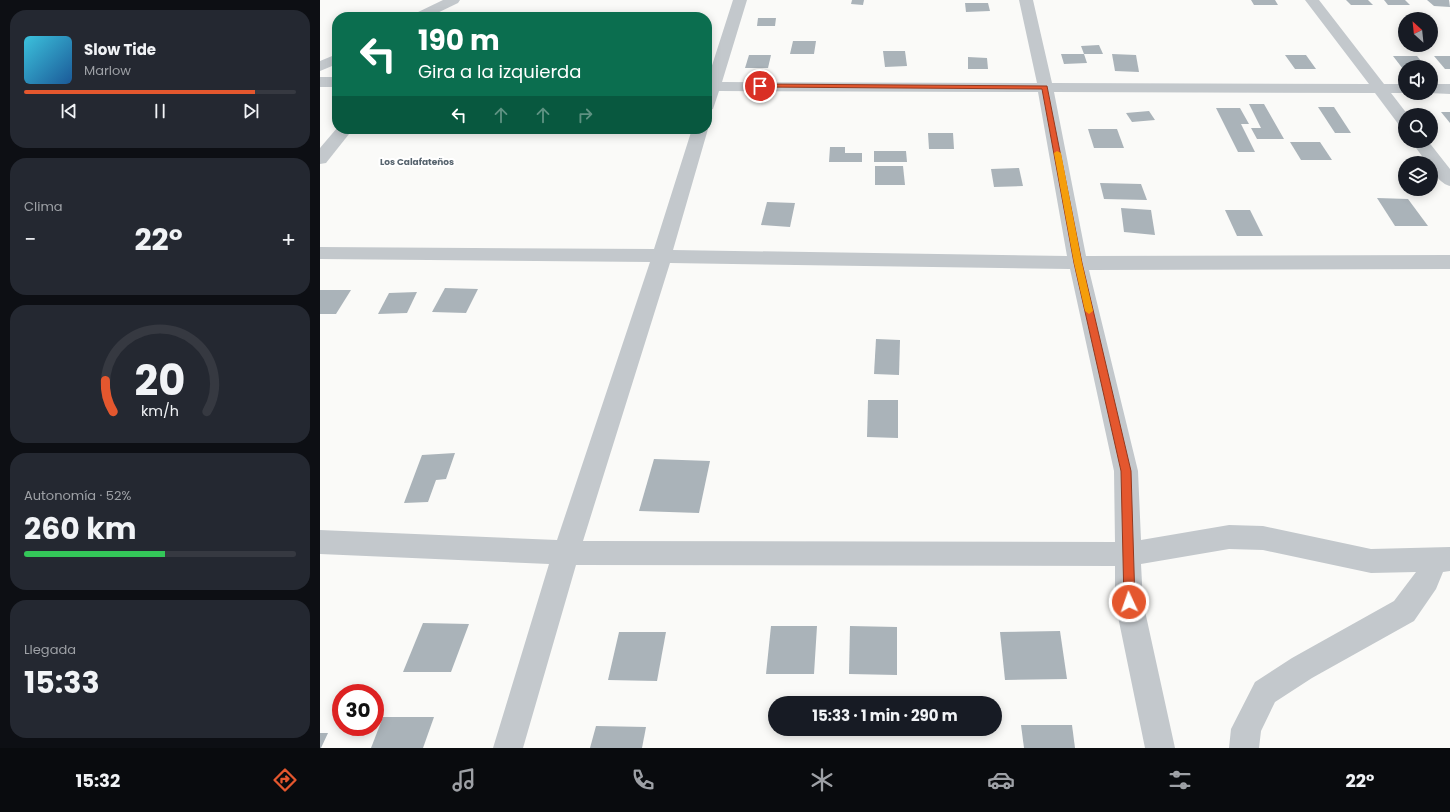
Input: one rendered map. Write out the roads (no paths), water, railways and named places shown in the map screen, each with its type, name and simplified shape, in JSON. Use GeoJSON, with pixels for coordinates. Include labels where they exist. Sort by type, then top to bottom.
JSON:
{"type":"FeatureCollection","features":[{"type":"Feature","properties":{"kind":"street"},"geometry":{"type":"LineString","coordinates":[[429,12],[454,0]]}},
{"type":"Feature","properties":{"kind":"street"},"geometry":{"type":"LineString","coordinates":[[444,12],[454,0]]}},
{"type":"Feature","properties":{"kind":"street"},"geometry":{"type":"LineString","coordinates":[[712,80],[740,0]]}},
{"type":"Feature","properties":{"kind":"street"},"geometry":{"type":"LineString","coordinates":[[1026,0],[1045,87],[1078,263],[1126,471],[1129,602],[1160,748]]}},
{"type":"Feature","properties":{"kind":"street"},"geometry":{"type":"LineString","coordinates":[[1312,0],[1398,113]]}},
{"type":"Feature","properties":{"kind":"street"},"geometry":{"type":"LineString","coordinates":[[320,67],[332,61]]}},
{"type":"Feature","properties":{"kind":"street"},"geometry":{"type":"LineString","coordinates":[[320,82],[332,82]]}},
{"type":"Feature","properties":{"kind":"street"},"geometry":{"type":"LineString","coordinates":[[712,86],[1398,89]]}},
{"type":"Feature","properties":{"kind":"street"},"geometry":{"type":"LineString","coordinates":[[1438,89],[1450,90]]}},
{"type":"Feature","properties":{"kind":"street"},"geometry":{"type":"LineString","coordinates":[[320,159],[341,134]]}},
{"type":"Feature","properties":{"kind":"street"},"geometry":{"type":"LineString","coordinates":[[508,748],[566,552],[662,256],[699,134]]}},
{"type":"Feature","properties":{"kind":"street"},"geometry":{"type":"LineString","coordinates":[[1425,148],[1450,181]]}},
{"type":"Feature","properties":{"kind":"street"},"geometry":{"type":"LineString","coordinates":[[320,254],[662,256],[1078,263],[1450,262]]}},
{"type":"Feature","properties":{"kind":"street"},"geometry":{"type":"LineString","coordinates":[[320,542],[566,552],[1127,554],[1229,537],[1256,538],[1371,561],[1442,559]]}},
{"type":"Feature","properties":{"kind":"street"},"geometry":{"type":"LineString","coordinates":[[1244,748],[1246,729],[1265,692],[1302,668],[1404,611],[1442,559]]}},
{"type":"Feature","properties":{"kind":"district","name":"Los Calafateños"},"geometry":{"type":"Point","coordinates":[417,162]}}]}
